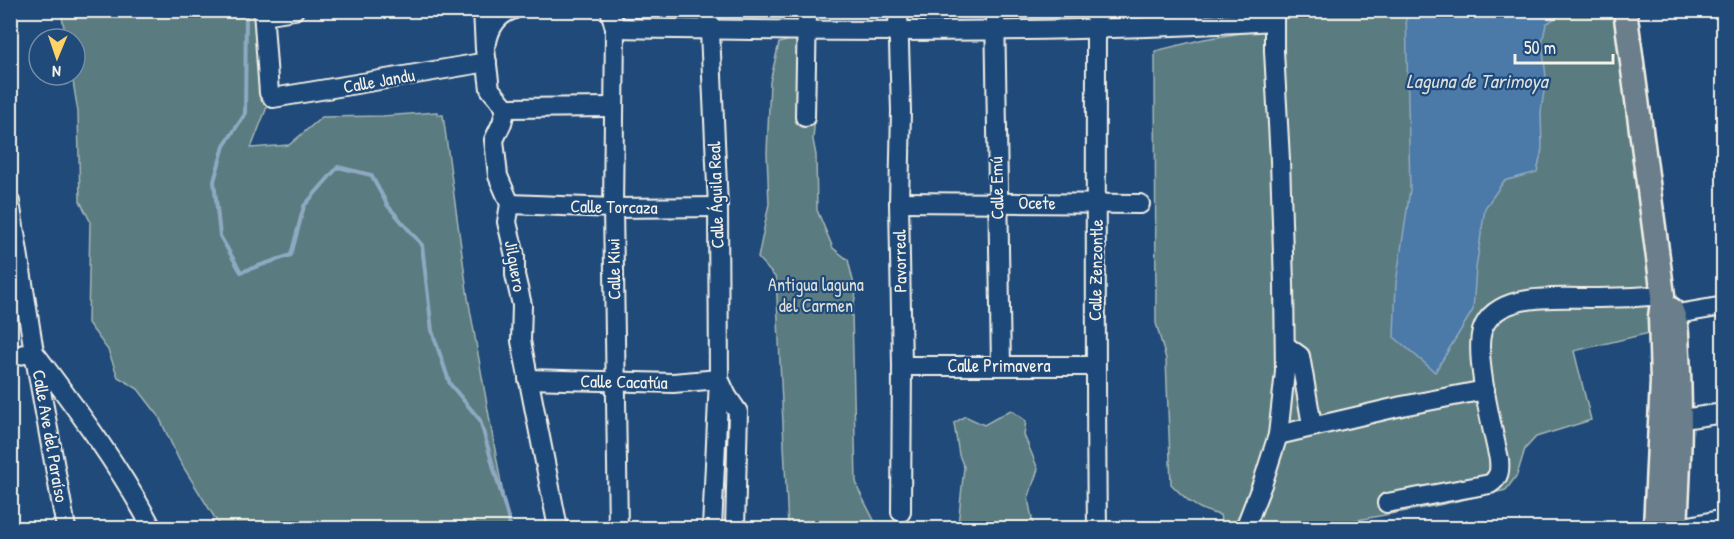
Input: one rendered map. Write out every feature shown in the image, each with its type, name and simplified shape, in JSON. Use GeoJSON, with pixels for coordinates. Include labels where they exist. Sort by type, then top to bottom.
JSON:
{"type":"FeatureCollection","features":[{"type":"Feature","properties":{"kind":"main road"},"geometry":{"type":"LineString","coordinates":[[1625,10],[1666,309],[1662,381],[1671,421],[1678,528]]}},
{"type":"Feature","properties":{"kind":"main road"},"geometry":{"type":"LineString","coordinates":[[1655,528],[1671,421]]}},
{"type":"Feature","properties":{"kind":"street"},"geometry":{"type":"LineString","coordinates":[[263,13],[294,10]]}},
{"type":"Feature","properties":{"kind":"street"},"geometry":{"type":"LineString","coordinates":[[483,10],[490,89],[506,108],[614,107]]}},
{"type":"Feature","properties":{"kind":"street"},"geometry":{"type":"LineString","coordinates":[[486,56],[489,30],[503,13],[512,10]]}},
{"type":"Feature","properties":{"kind":"street","name":"Calle Águila Real"},"geometry":{"type":"LineString","coordinates":[[709,10],[708,30],[718,207],[719,380],[712,528]]}},
{"type":"Feature","properties":{"kind":"street"},"geometry":{"type":"LineString","coordinates":[[805,117],[807,10]]}},
{"type":"Feature","properties":{"kind":"street","name":"Pavorreal"},"geometry":{"type":"LineString","coordinates":[[898,10],[901,111],[899,202],[902,512]]}},
{"type":"Feature","properties":{"kind":"street","name":"Calle Emú"},"geometry":{"type":"LineString","coordinates":[[994,10],[1001,366]]}},
{"type":"Feature","properties":{"kind":"street","name":"Calle Jandu"},"geometry":{"type":"LineString","coordinates":[[263,13],[271,98],[486,56]]}},
{"type":"Feature","properties":{"kind":"street"},"geometry":{"type":"LineString","coordinates":[[612,19],[708,30],[806,32],[994,31],[1096,19],[1183,27],[1274,16],[1286,346],[1278,435],[1245,528]]}},
{"type":"Feature","properties":{"kind":"street","name":"Calle Kiwi"},"geometry":{"type":"LineString","coordinates":[[612,19],[618,528]]}},
{"type":"Feature","properties":{"kind":"street","name":"Calle Zenzontle"},"geometry":{"type":"LineString","coordinates":[[1096,19],[1097,528]]}},
{"type":"Feature","properties":{"kind":"street","name":"Jilguero"},"geometry":{"type":"LineString","coordinates":[[506,108],[494,140],[498,176],[510,204],[507,222],[515,256],[515,275],[522,305],[521,341],[558,528]]}},
{"type":"Feature","properties":{"kind":"street","name":"Calle Ave del Paraíso"},"geometry":{"type":"LineString","coordinates":[[10,202],[66,528]]}},
{"type":"Feature","properties":{"kind":"street","name":"Ocete"},"geometry":{"type":"LineString","coordinates":[[899,202],[1140,204]]}},
{"type":"Feature","properties":{"kind":"street","name":"Calle Torcaza"},"geometry":{"type":"LineString","coordinates":[[510,204],[613,208],[718,207]]}},
{"type":"Feature","properties":{"kind":"street"},"geometry":{"type":"LineString","coordinates":[[1387,503],[1490,484],[1497,479],[1500,470],[1499,459],[1485,390],[1481,344],[1482,331],[1491,315],[1517,302],[1547,298],[1598,298],[1666,309],[1724,306]]}},
{"type":"Feature","properties":{"kind":"street"},"geometry":{"type":"LineString","coordinates":[[1286,346],[1300,356],[1312,425]]}},
{"type":"Feature","properties":{"kind":"street"},"geometry":{"type":"LineString","coordinates":[[10,357],[34,352],[91,429],[132,490],[153,528]]}},
{"type":"Feature","properties":{"kind":"street","name":"Calle Primavera"},"geometry":{"type":"LineString","coordinates":[[902,366],[1095,366]]}},
{"type":"Feature","properties":{"kind":"street","name":"Calle Cacatúa"},"geometry":{"type":"LineString","coordinates":[[528,379],[673,383],[719,380]]}},
{"type":"Feature","properties":{"kind":"street","name":"Calle Águila Real"},"geometry":{"type":"LineString","coordinates":[[719,380],[738,412],[735,528]]}},
{"type":"Feature","properties":{"kind":"street"},"geometry":{"type":"LineString","coordinates":[[1278,435],[1312,425],[1485,390]]}},
{"type":"Feature","properties":{"kind":"street"},"geometry":{"type":"LineString","coordinates":[[1671,421],[1724,413]]}},
{"type":"Feature","properties":{"kind":"street"},"geometry":{"type":"LineString","coordinates":[[1678,528],[1724,519]]}},
{"type":"Feature","properties":{"kind":"green space"},"geometry":{"type":"Polygon","coordinates":[[[61,11],[258,11],[267,107],[251,148],[289,145],[322,117],[437,112],[438,115],[443,115],[468,298],[509,528],[221,528],[179,460],[158,415],[138,389],[118,377],[108,350],[88,323],[90,221],[80,201],[78,112],[74,87],[87,87],[87,27],[64,27],[61,11]]]}},
{"type":"Feature","properties":{"kind":"green space"},"geometry":{"type":"Polygon","coordinates":[[[1250,11],[1617,11],[1662,330],[1574,351],[1591,420],[1536,437],[1525,449],[1517,475],[1506,490],[1314,528],[1222,528],[1220,515],[1193,504],[1171,484],[1166,359],[1156,323],[1155,51],[1204,39],[1248,32],[1250,11]]]}},
{"type":"Feature","properties":{"kind":"green space","name":"Antigua laguna del Carmen"},"geometry":{"type":"Polygon","coordinates":[[[801,37],[813,63],[815,115],[813,140],[816,155],[817,210],[833,248],[848,260],[856,293],[852,313],[856,481],[878,528],[788,528],[776,278],[758,258],[769,204],[767,153],[770,82],[779,43],[801,37]]]}},
{"type":"Feature","properties":{"kind":"green space"},"geometry":{"type":"Polygon","coordinates":[[[1011,410],[1026,421],[1024,435],[1038,469],[1028,499],[1034,528],[950,528],[958,525],[964,467],[959,455],[954,423],[965,416],[984,425],[1011,410]]]}},
{"type":"Feature","properties":{"kind":"water","name":"Laguna de Tarimoya"},"geometry":{"type":"Polygon","coordinates":[[[1406,11],[1566,11],[1546,24],[1542,43],[1546,77],[1541,112],[1542,149],[1537,172],[1504,181],[1485,208],[1476,268],[1473,310],[1435,372],[1394,337],[1396,283],[1410,190],[1406,11]]]}},
{"type":"Feature","properties":{"kind":"waterway"},"geometry":{"type":"LineString","coordinates":[[246,10],[245,114],[224,146],[214,181],[220,236],[241,272],[291,255],[304,206],[338,167],[371,175],[388,206],[422,245],[432,331],[450,384],[480,420],[511,528]]}}]}
